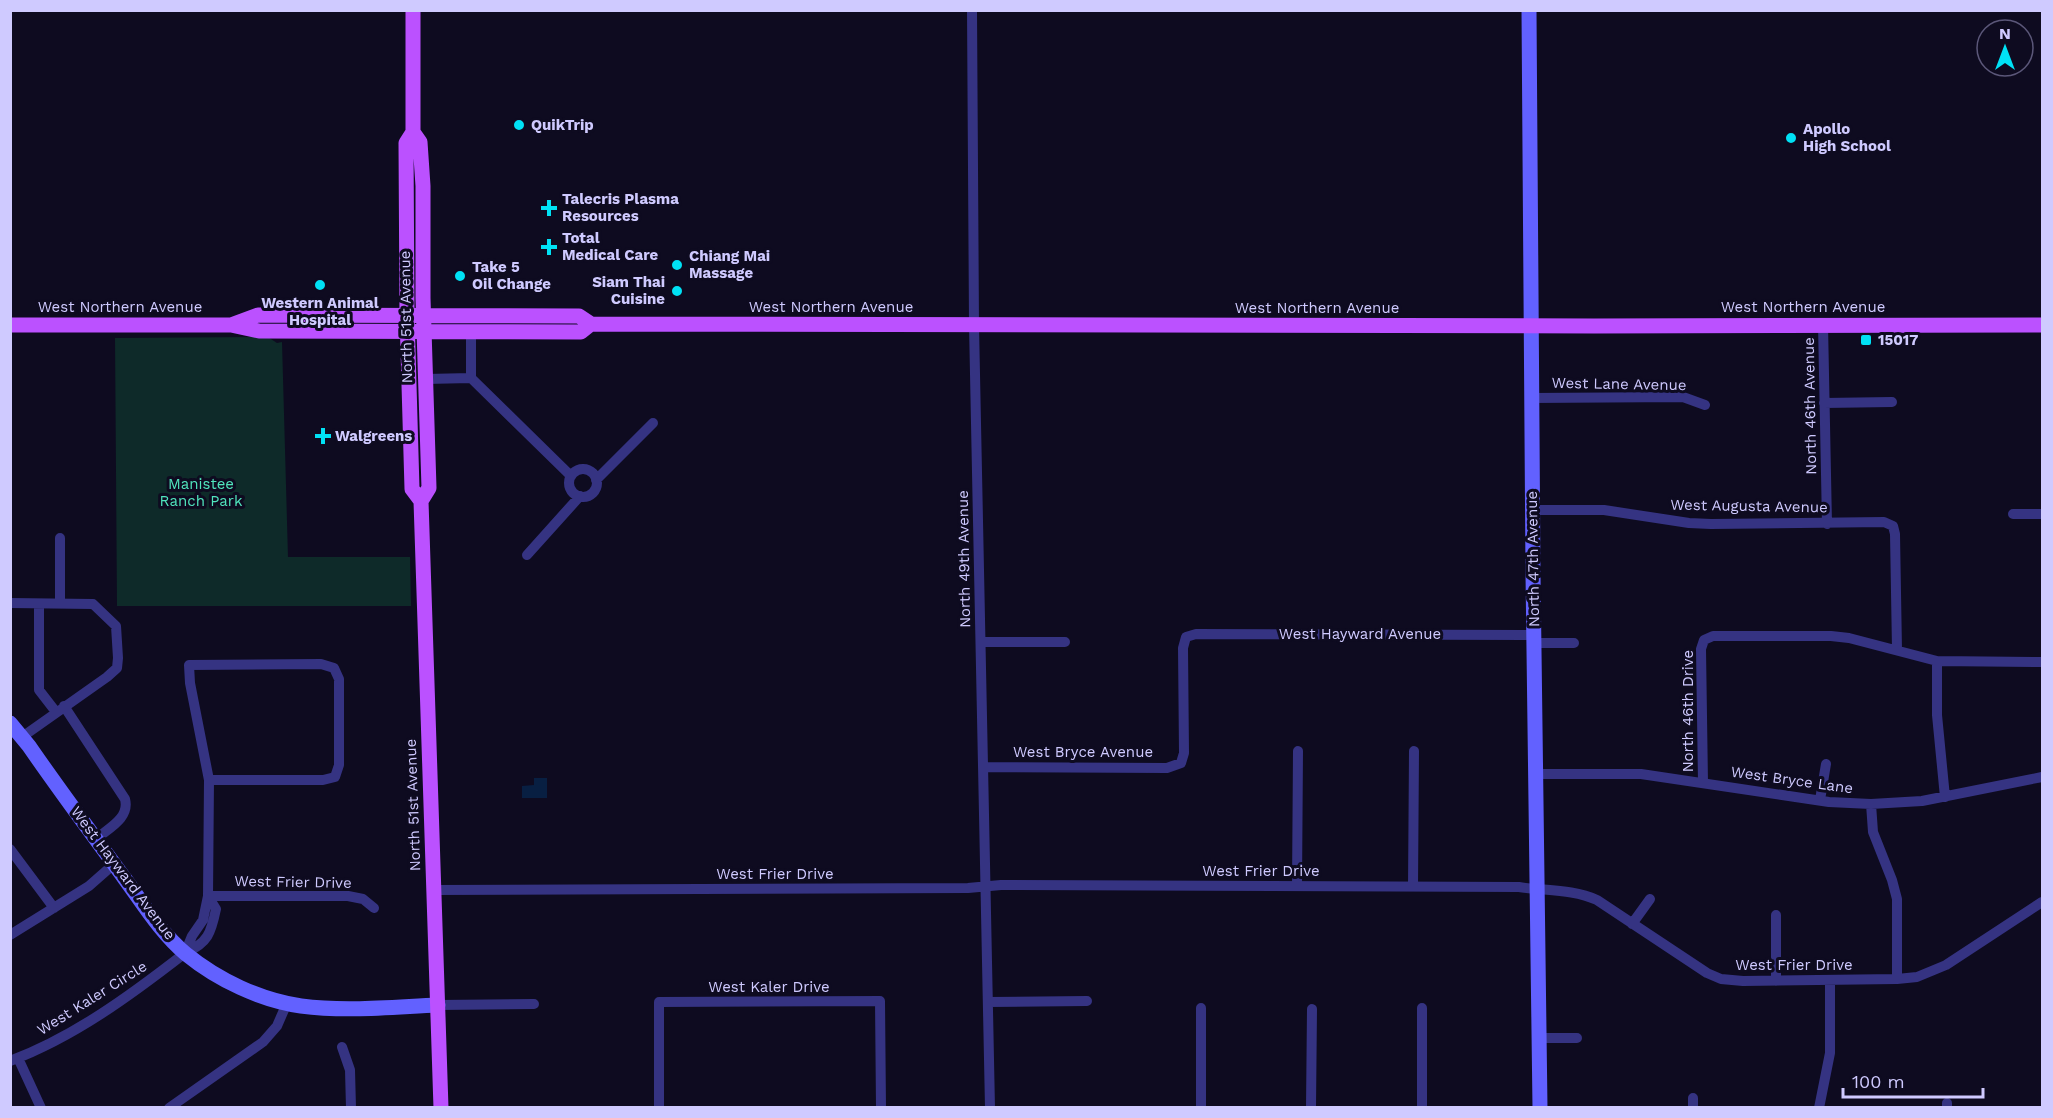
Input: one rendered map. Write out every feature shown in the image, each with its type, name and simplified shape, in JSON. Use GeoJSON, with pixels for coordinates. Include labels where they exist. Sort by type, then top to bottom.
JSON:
{"type":"FeatureCollection","features":[{"type":"Feature","properties":{"kind":"main road","name":"North 51st Avenue"},"geometry":{"type":"LineString","coordinates":[[412,10],[413,132],[406,143],[407,315],[412,489],[421,501]]}},
{"type":"Feature","properties":{"kind":"main road","name":"North 51st Avenue"},"geometry":{"type":"LineString","coordinates":[[413,132],[420,142],[423,186],[424,332],[429,488],[421,501],[441,1107]]}},
{"type":"Feature","properties":{"kind":"main road","name":"West Northern Avenue"},"geometry":{"type":"LineString","coordinates":[[231,325],[258,315],[579,315],[591,324],[2043,325]]}},
{"type":"Feature","properties":{"kind":"main road","name":"West Northern Avenue"},"geometry":{"type":"LineString","coordinates":[[10,325],[231,325],[259,331],[581,332],[591,324]]}},
{"type":"Feature","properties":{"kind":"street","name":"North 49th Avenue"},"geometry":{"type":"LineString","coordinates":[[972,10],[974,325],[990,1107]]}},
{"type":"Feature","properties":{"kind":"street","name":"North 47th Avenue"},"geometry":{"type":"LineString","coordinates":[[1529,10],[1540,1107]]}},
{"type":"Feature","properties":{"kind":"street","name":"North 46th Avenue"},"geometry":{"type":"LineString","coordinates":[[1823,324],[1827,524]]}},
{"type":"Feature","properties":{"kind":"street"},"geometry":{"type":"LineString","coordinates":[[471,332],[471,378],[571,476]]}},
{"type":"Feature","properties":{"kind":"street"},"geometry":{"type":"LineString","coordinates":[[426,379],[471,378]]}},
{"type":"Feature","properties":{"kind":"street","name":"West Lane Avenue"},"geometry":{"type":"LineString","coordinates":[[1532,398],[1683,397],[1705,405]]}},
{"type":"Feature","properties":{"kind":"street"},"geometry":{"type":"LineString","coordinates":[[1824,403],[1892,402]]}},
{"type":"Feature","properties":{"kind":"street"},"geometry":{"type":"LineString","coordinates":[[596,480],[653,423]]}},
{"type":"Feature","properties":{"kind":"street"},"geometry":{"type":"LineString","coordinates":[[578,470],[592,472],[596,480],[597,485],[593,493],[584,497],[570,488],[571,476],[578,470]]}},
{"type":"Feature","properties":{"kind":"street"},"geometry":{"type":"LineString","coordinates":[[527,555],[580,496]]}},
{"type":"Feature","properties":{"kind":"street","name":"West Augusta Avenue"},"geometry":{"type":"LineString","coordinates":[[1533,510],[1604,510],[1689,523],[1884,522],[1893,526],[1895,534],[1897,650]]}},
{"type":"Feature","properties":{"kind":"street"},"geometry":{"type":"LineString","coordinates":[[2013,514],[2043,514]]}},
{"type":"Feature","properties":{"kind":"street"},"geometry":{"type":"LineString","coordinates":[[60,538],[60,604]]}},
{"type":"Feature","properties":{"kind":"street"},"geometry":{"type":"LineString","coordinates":[[10,603],[93,604],[116,626],[117,668],[108,677],[22,737]]}},
{"type":"Feature","properties":{"kind":"street"},"geometry":{"type":"LineString","coordinates":[[39,604],[39,690],[60,709],[127,804],[122,817],[96,839]]}},
{"type":"Feature","properties":{"kind":"street","name":"West Hayward Avenue"},"geometry":{"type":"LineString","coordinates":[[1181,763],[1184,753],[1183,648],[1186,637],[1196,634],[1535,639],[1574,643]]}},
{"type":"Feature","properties":{"kind":"street","name":"North 46th Drive"},"geometry":{"type":"LineString","coordinates":[[1703,783],[1701,649],[1704,639],[1713,636],[1831,636],[1897,650]]}},
{"type":"Feature","properties":{"kind":"street"},"geometry":{"type":"LineString","coordinates":[[981,642],[1065,642]]}},
{"type":"Feature","properties":{"kind":"street"},"geometry":{"type":"LineString","coordinates":[[1897,650],[1937,661],[2043,662]]}},
{"type":"Feature","properties":{"kind":"street"},"geometry":{"type":"LineString","coordinates":[[1937,661],[1937,716],[1945,797]]}},
{"type":"Feature","properties":{"kind":"street","name":"West Kaler Circle"},"geometry":{"type":"LineString","coordinates":[[14,1060],[55,1041],[94,1018],[185,953],[200,946],[210,932],[216,909],[208,896],[209,780],[189,683],[189,665],[321,664],[333,668],[339,679],[339,765],[335,777],[322,780],[209,780]]}},
{"type":"Feature","properties":{"kind":"street","name":"West Hayward Avenue"},"geometry":{"type":"LineString","coordinates":[[10,723],[153,917],[185,953],[221,977],[287,1003],[330,1008],[438,1005]]}},
{"type":"Feature","properties":{"kind":"street"},"geometry":{"type":"LineString","coordinates":[[1298,751],[1298,886]]}},
{"type":"Feature","properties":{"kind":"street"},"geometry":{"type":"LineString","coordinates":[[1413,887],[1414,751]]}},
{"type":"Feature","properties":{"kind":"street","name":"West Bryce Avenue"},"geometry":{"type":"LineString","coordinates":[[984,767],[1167,768],[1181,763]]}},
{"type":"Feature","properties":{"kind":"street"},"geometry":{"type":"LineString","coordinates":[[1820,800],[1826,764]]}},
{"type":"Feature","properties":{"kind":"street","name":"West Bryce Lane"},"geometry":{"type":"LineString","coordinates":[[1536,774],[1630,773],[1820,800],[1871,804],[1922,801],[2043,777]]}},
{"type":"Feature","properties":{"kind":"street"},"geometry":{"type":"LineString","coordinates":[[1871,804],[1873,832],[1897,899],[1897,979]]}},
{"type":"Feature","properties":{"kind":"street"},"geometry":{"type":"LineString","coordinates":[[10,849],[54,908]]}},
{"type":"Feature","properties":{"kind":"street"},"geometry":{"type":"LineString","coordinates":[[10,935],[89,886],[114,864]]}},
{"type":"Feature","properties":{"kind":"street","name":"West Frier Drive"},"geometry":{"type":"LineString","coordinates":[[434,890],[1519,887],[1586,895],[1707,973],[1721,979],[1743,981],[1917,977],[1946,965],[2043,902]]}},
{"type":"Feature","properties":{"kind":"street","name":"West Frier Drive"},"geometry":{"type":"LineString","coordinates":[[208,896],[348,896],[363,899],[374,908]]}},
{"type":"Feature","properties":{"kind":"street"},"geometry":{"type":"LineString","coordinates":[[1632,924],[1650,898]]}},
{"type":"Feature","properties":{"kind":"street"},"geometry":{"type":"LineString","coordinates":[[1776,915],[1776,981]]}},
{"type":"Feature","properties":{"kind":"street"},"geometry":{"type":"LineString","coordinates":[[1819,1107],[1830,1053],[1830,980]]}},
{"type":"Feature","properties":{"kind":"street","name":"West Kaler Drive"},"geometry":{"type":"LineString","coordinates":[[659,1107],[659,1002],[880,1001],[881,1107]]}},
{"type":"Feature","properties":{"kind":"street"},"geometry":{"type":"LineString","coordinates":[[988,1002],[1087,1001]]}},
{"type":"Feature","properties":{"kind":"street"},"geometry":{"type":"LineString","coordinates":[[169,1107],[263,1042],[278,1026],[287,1003]]}},
{"type":"Feature","properties":{"kind":"street"},"geometry":{"type":"LineString","coordinates":[[438,1005],[534,1004]]}},
{"type":"Feature","properties":{"kind":"street"},"geometry":{"type":"LineString","coordinates":[[1201,1008],[1201,1107]]}},
{"type":"Feature","properties":{"kind":"street"},"geometry":{"type":"LineString","coordinates":[[1422,1008],[1422,1107]]}},
{"type":"Feature","properties":{"kind":"street"},"geometry":{"type":"LineString","coordinates":[[1311,1107],[1312,1009]]}},
{"type":"Feature","properties":{"kind":"street"},"geometry":{"type":"LineString","coordinates":[[1539,1038],[1577,1038]]}},
{"type":"Feature","properties":{"kind":"street"},"geometry":{"type":"LineString","coordinates":[[342,1047],[350,1070],[351,1107]]}},
{"type":"Feature","properties":{"kind":"street"},"geometry":{"type":"LineString","coordinates":[[14,1060],[41,1107]]}},
{"type":"Feature","properties":{"kind":"green space","name":"Manistee Ranch Park"},"geometry":{"type":"Polygon","coordinates":[[[268,337],[277,343],[282,342],[288,557],[410,557],[411,606],[117,606],[115,338],[268,337]]]}},
{"type":"Feature","properties":{"kind":"water"},"geometry":{"type":"Polygon","coordinates":[[[534,778],[547,778],[547,798],[522,798],[522,786],[534,785],[534,778]]]}},
{"type":"Feature","properties":{"kind":"place","name":"QuikTrip"},"geometry":{"type":"Point","coordinates":[519,125]}},
{"type":"Feature","properties":{"kind":"place","name":"Apollo High School"},"geometry":{"type":"Point","coordinates":[1791,138]}},
{"type":"Feature","properties":{"kind":"place","name":"Talecris Plasma Resources"},"geometry":{"type":"Point","coordinates":[549,208]}},
{"type":"Feature","properties":{"kind":"place","name":"Total Medical Care"},"geometry":{"type":"Point","coordinates":[549,247]}},
{"type":"Feature","properties":{"kind":"place","name":"Chiang Mai Massage"},"geometry":{"type":"Point","coordinates":[677,265]}},
{"type":"Feature","properties":{"kind":"place","name":"Take 5 Oil Change"},"geometry":{"type":"Point","coordinates":[460,276]}},
{"type":"Feature","properties":{"kind":"place","name":"Western Animal Hospital"},"geometry":{"type":"Point","coordinates":[320,285]}},
{"type":"Feature","properties":{"kind":"place","name":"Siam Thai Cuisine"},"geometry":{"type":"Point","coordinates":[677,291]}},
{"type":"Feature","properties":{"kind":"place","name":"15017"},"geometry":{"type":"Point","coordinates":[1866,340]}},
{"type":"Feature","properties":{"kind":"place","name":"Walgreens"},"geometry":{"type":"Point","coordinates":[323,436]}}]}
